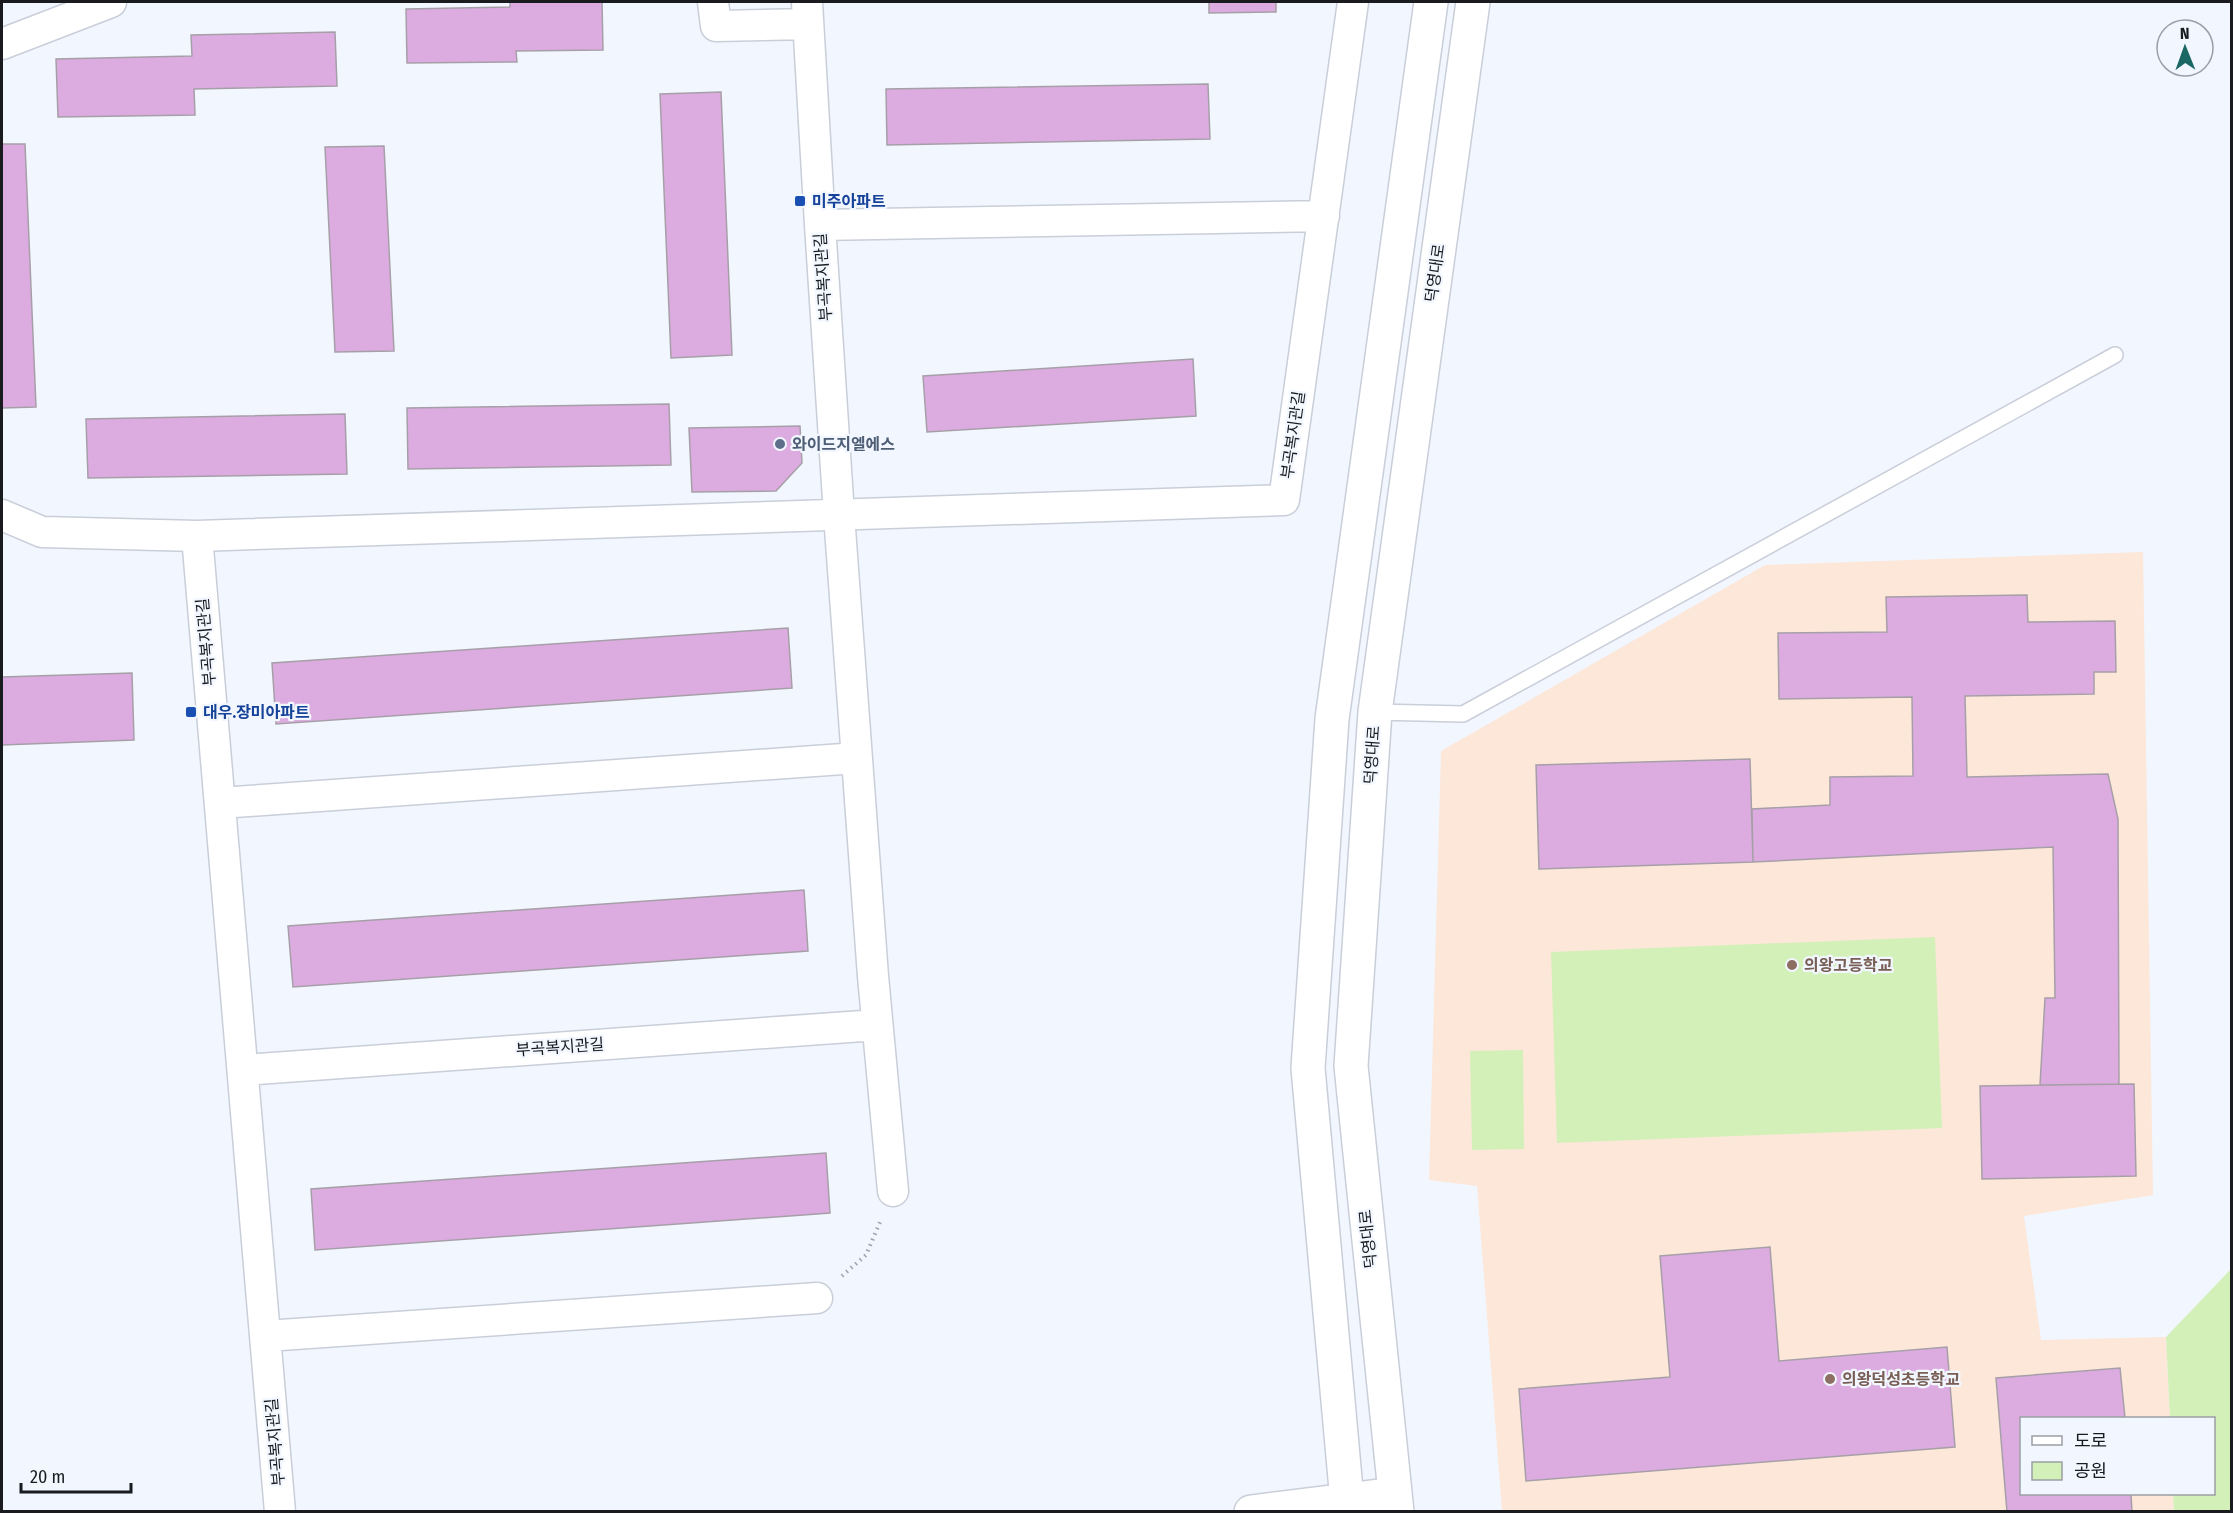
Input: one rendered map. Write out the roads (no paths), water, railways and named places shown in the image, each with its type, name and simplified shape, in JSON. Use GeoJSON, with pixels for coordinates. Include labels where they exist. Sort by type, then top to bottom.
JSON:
{"type":"FeatureCollection","features":[{"type":"Feature","properties":{"kind":"street"},"geometry":{"type":"LineString","coordinates":[[2,44],[111,2]]}},
{"type":"Feature","properties":{"kind":"street"},"geometry":{"type":"LineString","coordinates":[[713,2],[716,26],[808,13]]}},
{"type":"Feature","properties":{"kind":"street","name":"부곡복지관길"},"geometry":{"type":"LineString","coordinates":[[839,515],[1284,500],[1353,2]]}},
{"type":"Feature","properties":{"kind":"street"},"geometry":{"type":"LineString","coordinates":[[1348,1506],[1308,1068],[1332,719],[1431,2]]}},
{"type":"Feature","properties":{"kind":"street","name":"덕영대로"},"geometry":{"type":"LineString","coordinates":[[1396,1503],[1351,1066],[1375,712],[1473,2]]}},
{"type":"Feature","properties":{"kind":"street","name":"부곡복지관길"},"geometry":{"type":"LineString","coordinates":[[808,13],[839,515],[892,1191]]}},
{"type":"Feature","properties":{"kind":"street"},"geometry":{"type":"LineString","coordinates":[[820,225],[1323,216]]}},
{"type":"Feature","properties":{"kind":"street"},"geometry":{"type":"LineString","coordinates":[[2,515],[42,532],[197,536],[839,515]]}},
{"type":"Feature","properties":{"kind":"street","name":"부곡복지관길"},"geometry":{"type":"LineString","coordinates":[[197,536],[280,1512]]}},
{"type":"Feature","properties":{"kind":"street"},"geometry":{"type":"LineString","coordinates":[[220,803],[857,758]]}},
{"type":"Feature","properties":{"kind":"street","name":"부곡복지관길"},"geometry":{"type":"LineString","coordinates":[[243,1070],[878,1025]]}},
{"type":"Feature","properties":{"kind":"street"},"geometry":{"type":"LineString","coordinates":[[266,1336],[817,1298]]}},
{"type":"Feature","properties":{"kind":"street"},"geometry":{"type":"LineString","coordinates":[[1251,1512],[1396,1503]]}},
{"type":"Feature","properties":{"kind":"lane"},"geometry":{"type":"LineString","coordinates":[[1375,712],[1462,714],[2115,355]]}},
{"type":"Feature","properties":{"kind":"place","name":"미주아파트"},"geometry":{"type":"Point","coordinates":[800,201]}},
{"type":"Feature","properties":{"kind":"place","name":"와이드지엘에스"},"geometry":{"type":"Point","coordinates":[780,444]}},
{"type":"Feature","properties":{"kind":"place","name":"대우.장미아파트"},"geometry":{"type":"Point","coordinates":[191,712]}},
{"type":"Feature","properties":{"kind":"place","name":"의왕고등학교"},"geometry":{"type":"Point","coordinates":[1792,965]}},
{"type":"Feature","properties":{"kind":"place","name":"의왕덕성초등학교"},"geometry":{"type":"Point","coordinates":[1830,1379]}}]}
